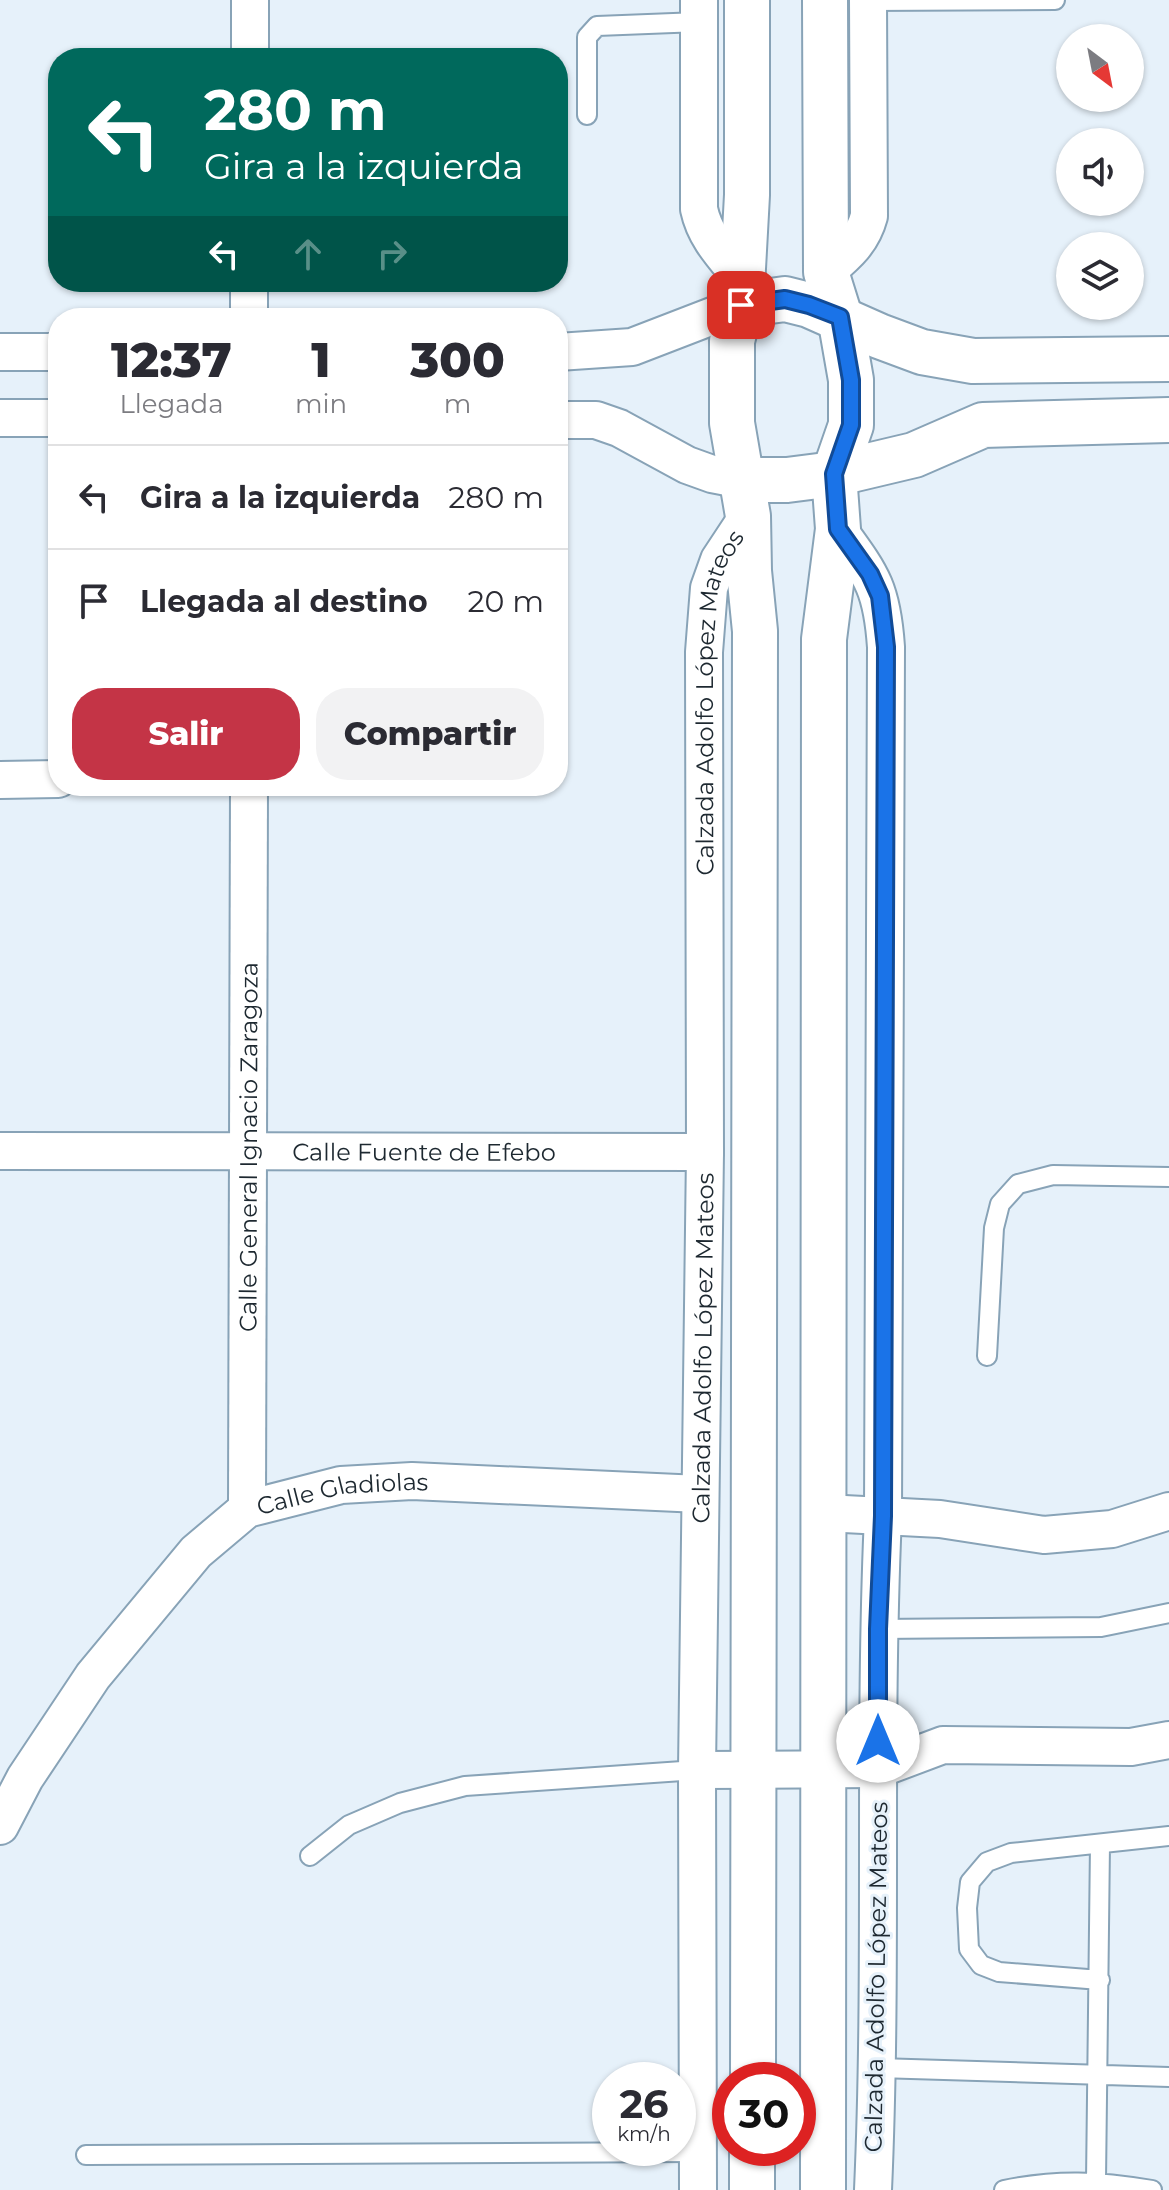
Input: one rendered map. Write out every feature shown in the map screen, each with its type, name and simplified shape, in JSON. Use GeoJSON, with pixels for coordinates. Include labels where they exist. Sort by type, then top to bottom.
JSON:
{"type":"FeatureCollection","features":[{"type":"Feature","properties":{"kind":"main road","name":"Calzada Adolfo López Mateos"},"geometry":{"type":"LineString","coordinates":[[747,0],[747,195],[741,291],[732,341],[732,423],[745,498],[755,631],[753,2062]]}},
{"type":"Feature","properties":{"kind":"main road","name":"Calzada Adolfo López Mateos"},"geometry":{"type":"LineString","coordinates":[[823,2190],[824,639],[838,529],[834,474],[851,425],[851,380],[840,317],[826,272],[825,0]]}},
{"type":"Feature","properties":{"kind":"main road"},"geometry":{"type":"LineString","coordinates":[[741,291],[809,305],[922,352],[973,361],[1169,359]]}},
{"type":"Feature","properties":{"kind":"main road"},"geometry":{"type":"LineString","coordinates":[[745,498],[787,480],[834,474],[914,455],[983,425],[1169,420]]}},
{"type":"Feature","properties":{"kind":"main road"},"geometry":{"type":"LineString","coordinates":[[752,2166],[752,2190]]}},
{"type":"Feature","properties":{"kind":"street"},"geometry":{"type":"LineString","coordinates":[[250,0],[250,48]]}},
{"type":"Feature","properties":{"kind":"street"},"geometry":{"type":"LineString","coordinates":[[826,272],[860,241],[869,216],[868,0]]}},
{"type":"Feature","properties":{"kind":"street"},"geometry":{"type":"LineString","coordinates":[[568,351],[632,347],[741,291],[711,241],[699,209],[699,11]]}},
{"type":"Feature","properties":{"kind":"street"},"geometry":{"type":"LineString","coordinates":[[0,352],[48,352]]}},
{"type":"Feature","properties":{"kind":"street"},"geometry":{"type":"LineString","coordinates":[[0,418],[48,418]]}},
{"type":"Feature","properties":{"kind":"street"},"geometry":{"type":"LineString","coordinates":[[568,420],[596,420],[619,428],[745,498]]}},
{"type":"Feature","properties":{"kind":"street","name":"Calzada Adolfo López Mateos"},"geometry":{"type":"LineString","coordinates":[[698,2190],[697,1770],[705,1152],[704,652],[709,588],[745,498]]}},
{"type":"Feature","properties":{"kind":"street","name":"Calzada Adolfo López Mateos"},"geometry":{"type":"LineString","coordinates":[[838,529],[870,574],[880,596],[886,647],[883,1516],[878,1629],[878,2068],[873,2190]]}},
{"type":"Feature","properties":{"kind":"street"},"geometry":{"type":"LineString","coordinates":[[0,780],[48,779]]}},
{"type":"Feature","properties":{"kind":"street","name":"Calle General Ignacio Zaragoza"},"geometry":{"type":"LineString","coordinates":[[247,1509],[249,796]]}},
{"type":"Feature","properties":{"kind":"street","name":"Calle Fuente de Efebo"},"geometry":{"type":"LineString","coordinates":[[0,1151],[705,1152]]}},
{"type":"Feature","properties":{"kind":"street","name":"Calle Gladiolas"},"geometry":{"type":"LineString","coordinates":[[0,1826],[25,1778],[93,1676],[196,1552],[247,1509],[341,1485],[412,1481],[700,1494]]}},
{"type":"Feature","properties":{"kind":"street"},"geometry":{"type":"LineString","coordinates":[[825,1513],[940,1519],[1044,1535],[1112,1529],[1169,1511]]}},
{"type":"Feature","properties":{"kind":"street"},"geometry":{"type":"LineString","coordinates":[[697,1770],[879,1769],[943,1745],[1131,1747],[1169,1740]]}},
{"type":"Feature","properties":{"kind":"lane"},"geometry":{"type":"LineString","coordinates":[[868,0],[1055,0]]}},
{"type":"Feature","properties":{"kind":"lane"},"geometry":{"type":"LineString","coordinates":[[587,115],[587,37],[597,26],[699,11]]}},
{"type":"Feature","properties":{"kind":"lane"},"geometry":{"type":"LineString","coordinates":[[987,1356],[994,1228],[1000,1204],[1018,1184],[1053,1175],[1169,1177]]}},
{"type":"Feature","properties":{"kind":"lane"},"geometry":{"type":"LineString","coordinates":[[878,1629],[1101,1627],[1169,1613]]}},
{"type":"Feature","properties":{"kind":"lane"},"geometry":{"type":"LineString","coordinates":[[310,1856],[349,1825],[400,1803],[465,1786],[697,1770]]}},
{"type":"Feature","properties":{"kind":"lane"},"geometry":{"type":"LineString","coordinates":[[1100,1980],[999,1972],[981,1965],[969,1949],[967,1908],[970,1882],[987,1862],[1011,1853],[1169,1836]]}},
{"type":"Feature","properties":{"kind":"lane"},"geometry":{"type":"LineString","coordinates":[[1096,2181],[1100,1844]]}},
{"type":"Feature","properties":{"kind":"lane"},"geometry":{"type":"LineString","coordinates":[[878,2068],[1169,2077]]}},
{"type":"Feature","properties":{"kind":"lane"},"geometry":{"type":"LineString","coordinates":[[86,2155],[697,2152]]}},
{"type":"Feature","properties":{"kind":"lane"},"geometry":{"type":"LineString","coordinates":[[1004,2190],[1038,2183],[1096,2181],[1152,2190]]}},
{"type":"Feature","properties":{"kind":"route"},"geometry":{"type":"LineString","coordinates":[[741,305],[785,299],[840,317],[851,380],[851,425],[834,474],[838,529],[870,574],[880,596],[884,617],[883,1516],[878,1629],[878,1741]]}}]}
